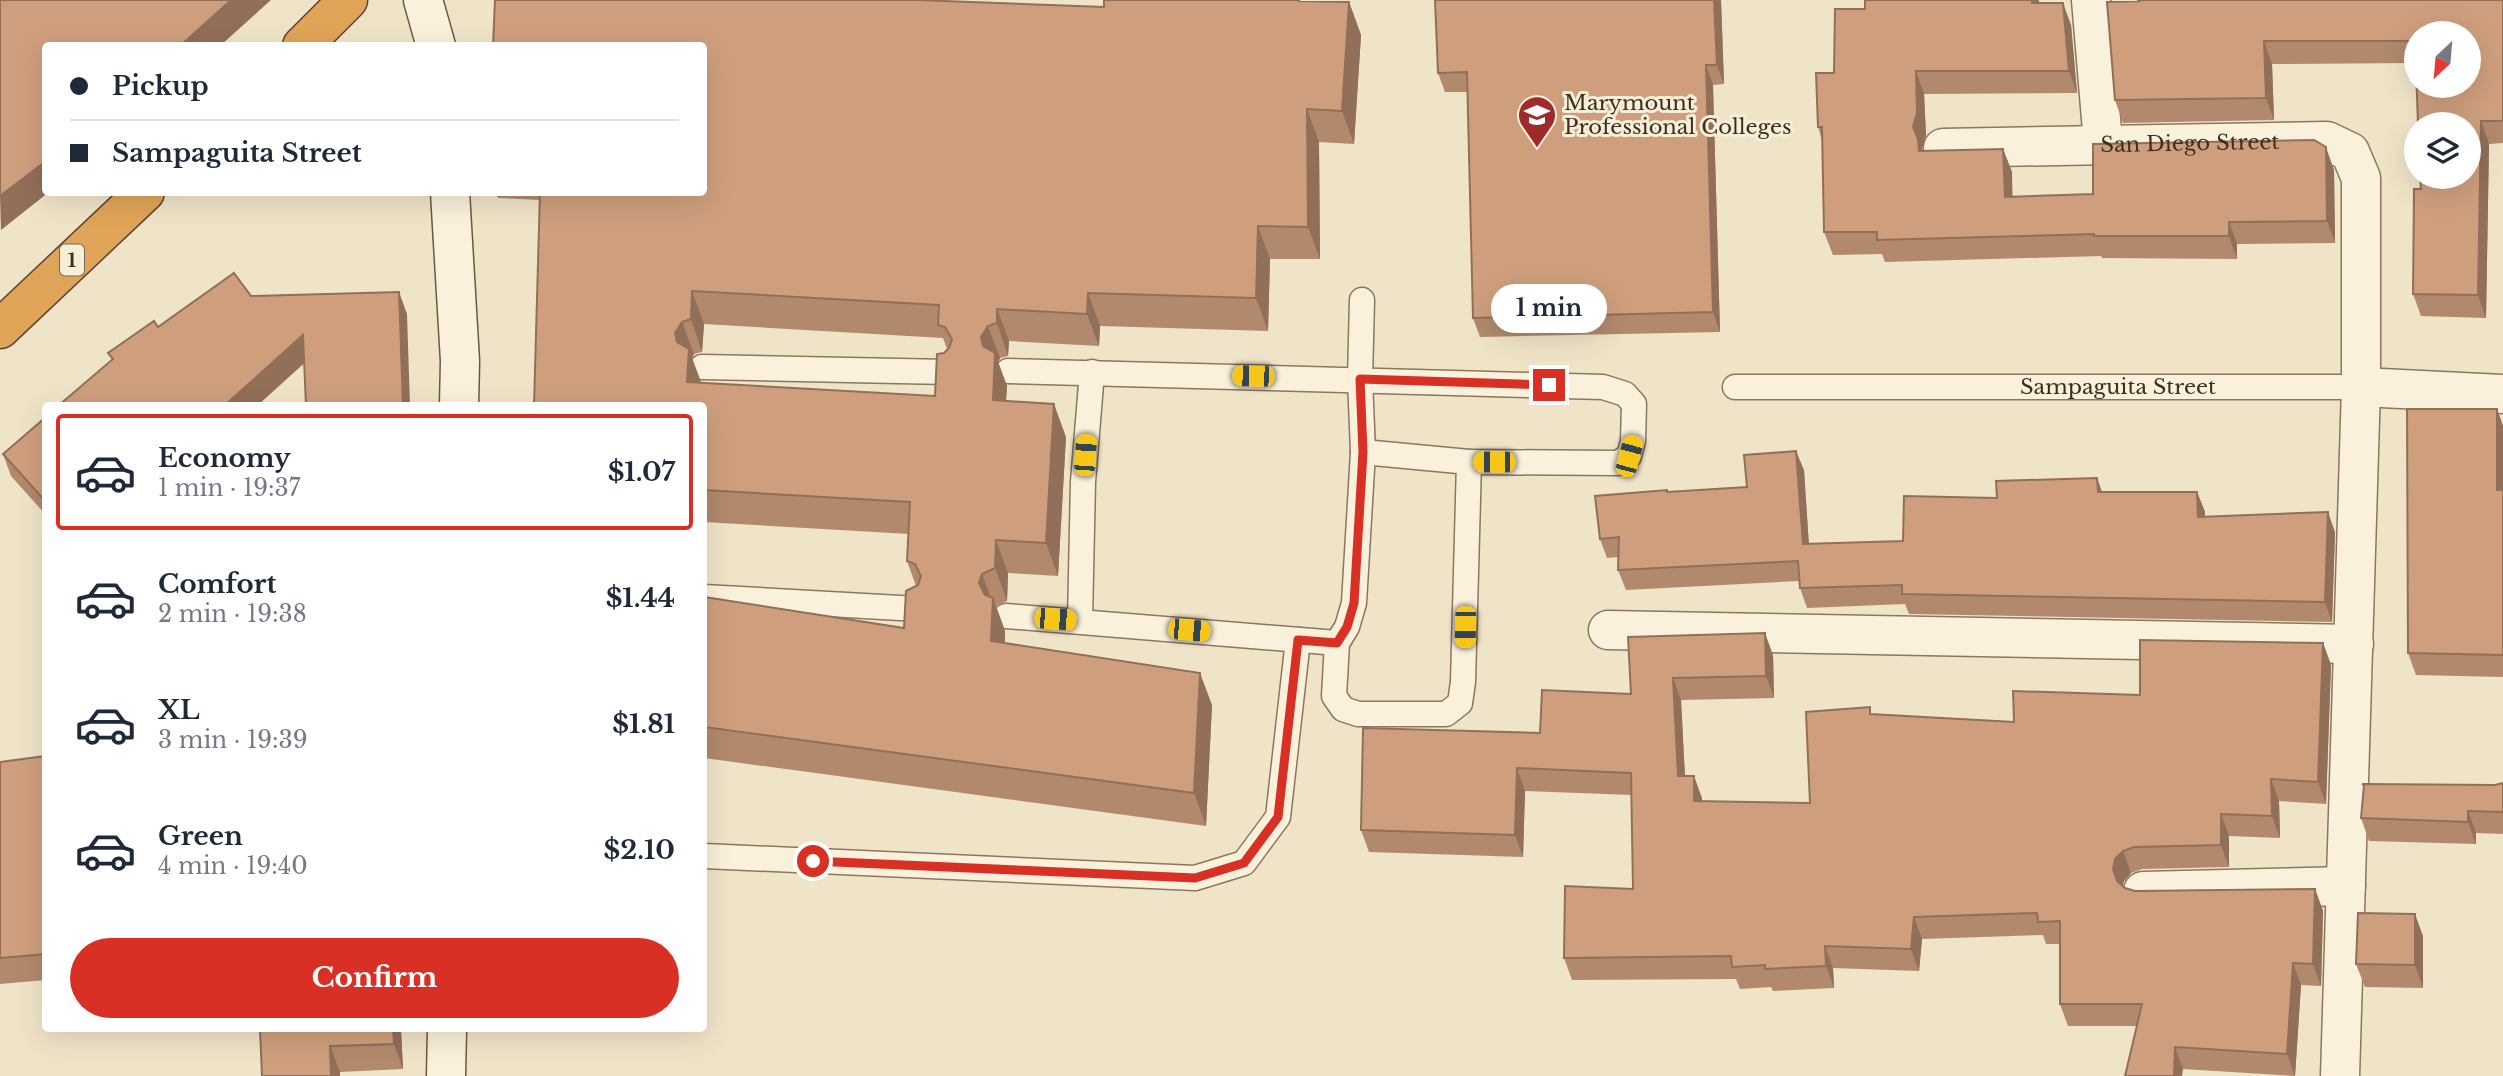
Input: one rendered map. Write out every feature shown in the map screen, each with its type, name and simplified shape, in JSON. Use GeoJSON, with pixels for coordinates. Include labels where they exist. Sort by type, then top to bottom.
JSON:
{"type":"FeatureCollection","features":[{"type":"Feature","properties":{"kind":"highway"},"geometry":{"type":"LineString","coordinates":[[306,42],[344,1]]}},
{"type":"Feature","properties":{"kind":"highway","name":"1"},"geometry":{"type":"LineString","coordinates":[[0,329],[141,196]]}},
{"type":"Feature","properties":{"kind":"street"},"geometry":{"type":"LineString","coordinates":[[423,0],[435,42]]}},
{"type":"Feature","properties":{"kind":"street","name":"San Diego Street"},"geometry":{"type":"LineString","coordinates":[[2091,0],[2103,144],[2327,141],[2350,152],[2361,178],[2361,387],[2354,644],[2364,784],[2346,886],[2340,1076]]}},
{"type":"Feature","properties":{"kind":"street"},"geometry":{"type":"LineString","coordinates":[[1943,148],[2103,144]]}},
{"type":"Feature","properties":{"kind":"street"},"geometry":{"type":"LineString","coordinates":[[450,196],[460,361],[459,402]]}},
{"type":"Feature","properties":{"kind":"street","name":"Sampaguita Street"},"geometry":{"type":"LineString","coordinates":[[2361,387],[2503,394]]}},
{"type":"Feature","properties":{"kind":"street"},"geometry":{"type":"LineString","coordinates":[[1608,630],[2354,644]]}},
{"type":"Feature","properties":{"kind":"street"},"geometry":{"type":"LineString","coordinates":[[2143,891],[2346,886]]}},
{"type":"Feature","properties":{"kind":"street"},"geometry":{"type":"LineString","coordinates":[[446,1076],[447,1032]]}},
{"type":"Feature","properties":{"kind":"lane"},"geometry":{"type":"LineString","coordinates":[[1362,300],[1360,379],[1363,452],[1354,603],[1347,627],[1337,643],[1334,696],[1343,709],[1358,714],[1446,714],[1460,704],[1463,682],[1469,462]]}},
{"type":"Feature","properties":{"kind":"lane"},"geometry":{"type":"LineString","coordinates":[[702,367],[949,372]]}},
{"type":"Feature","properties":{"kind":"lane"},"geometry":{"type":"LineString","coordinates":[[1008,371],[1603,387],[1625,394],[1634,404],[1633,441],[1629,456],[1618,463],[1469,462],[1363,452]]}},
{"type":"Feature","properties":{"kind":"lane"},"geometry":{"type":"LineString","coordinates":[[1080,620],[1083,482],[1092,372]]}},
{"type":"Feature","properties":{"kind":"lane","name":"Sampaguita Street"},"geometry":{"type":"LineString","coordinates":[[1734,387],[2361,387]]}},
{"type":"Feature","properties":{"kind":"lane"},"geometry":{"type":"LineString","coordinates":[[707,597],[918,609]]}},
{"type":"Feature","properties":{"kind":"lane"},"geometry":{"type":"LineString","coordinates":[[1006,615],[1337,643]]}},
{"type":"Feature","properties":{"kind":"lane"},"geometry":{"type":"LineString","coordinates":[[707,856],[1195,878],[1244,863],[1278,817],[1298,640]]}},
{"type":"Feature","properties":{"kind":"building"},"geometry":{"type":"Polygon","coordinates":[[[0,0],[231,0],[184,42],[42,42],[42,164],[0,196],[0,0]]]}},
{"type":"Feature","properties":{"kind":"building"},"geometry":{"type":"Polygon","coordinates":[[[495,0],[918,0],[1104,7],[1104,0],[1349,2],[1342,111],[1307,109],[1308,227],[1258,226],[1256,298],[1088,293],[1087,314],[997,309],[997,323],[988,326],[981,337],[983,346],[995,353],[993,400],[1054,404],[1046,543],[996,540],[995,568],[982,574],[979,583],[985,595],[993,598],[991,641],[1200,673],[1194,793],[707,727],[707,597],[904,628],[906,591],[918,585],[921,576],[915,564],[907,561],[910,502],[707,490],[707,402],[534,402],[540,196],[707,196],[707,42],[493,42],[495,0]],[[692,291],[691,319],[682,322],[675,333],[677,342],[689,349],[687,382],[935,396],[937,354],[944,353],[949,348],[952,339],[945,327],[938,325],[939,305],[692,291]]]}},
{"type":"Feature","properties":{"kind":"building"},"geometry":{"type":"Polygon","coordinates":[[[1435,0],[1714,0],[1717,65],[1706,65],[1713,312],[1473,318],[1467,72],[1438,73],[1435,0]]]}},
{"type":"Feature","properties":{"kind":"building"},"geometry":{"type":"Polygon","coordinates":[[[1865,0],[2032,0],[2032,3],[2063,3],[2069,71],[1916,71],[1917,113],[1913,127],[1919,151],[2003,149],[2005,197],[2093,194],[2093,144],[2314,140],[2326,147],[2327,221],[2229,222],[2229,236],[2094,234],[1877,240],[1877,232],[1824,232],[1822,127],[1818,127],[1816,73],[1834,73],[1835,9],[1865,9],[1865,0]]]}},
{"type":"Feature","properties":{"kind":"building"},"geometry":{"type":"Polygon","coordinates":[[[2503,0],[2503,121],[2481,121],[2481,112],[2418,112],[2417,98],[2482,98],[2482,21],[2404,21],[2404,41],[2264,41],[2266,98],[2115,100],[2107,2],[2503,0]]]}},
{"type":"Feature","properties":{"kind":"building"},"geometry":{"type":"Polygon","coordinates":[[[2414,189],[2480,189],[2478,295],[2413,294],[2414,189]]]}},
{"type":"Feature","properties":{"kind":"building"},"geometry":{"type":"Polygon","coordinates":[[[234,273],[251,296],[399,292],[403,402],[306,402],[303,335],[228,402],[63,402],[113,359],[108,353],[154,321],[158,327],[234,273]]]}},
{"type":"Feature","properties":{"kind":"building"},"geometry":{"type":"Polygon","coordinates":[[[2407,409],[2497,409],[2497,490],[2503,490],[2503,655],[2408,653],[2407,409]]]}},
{"type":"Feature","properties":{"kind":"building"},"geometry":{"type":"Polygon","coordinates":[[[42,420],[42,498],[3,454],[42,420]]]}},
{"type":"Feature","properties":{"kind":"building"},"geometry":{"type":"Polygon","coordinates":[[[1796,451],[1803,544],[1903,541],[1904,496],[1997,498],[1996,481],[2097,478],[2098,492],[2197,492],[2198,517],[2328,512],[2325,602],[1902,594],[1902,585],[1800,588],[1798,561],[1618,570],[1619,537],[1600,539],[1595,496],[1747,487],[1744,455],[1796,451]]]}},
{"type":"Feature","properties":{"kind":"building"},"geometry":{"type":"Polygon","coordinates":[[[1765,633],[1766,676],[1673,678],[1678,776],[1694,776],[1694,801],[1810,803],[1806,712],[1870,707],[1870,714],[2014,722],[2013,691],[2140,695],[2140,640],[2323,643],[2318,782],[2271,779],[2272,816],[2221,814],[2221,845],[2134,847],[2123,851],[2115,859],[2113,869],[2117,881],[2125,888],[2135,891],[2315,889],[2313,964],[2293,963],[2287,1054],[2175,1047],[2174,1076],[2125,1076],[2142,1004],[2060,1004],[2060,921],[2038,922],[2037,913],[1914,917],[1911,949],[1825,946],[1826,966],[1765,969],[1765,965],[1732,967],[1731,956],[1564,958],[1565,886],[1633,889],[1631,773],[1517,768],[1515,835],[1361,830],[1363,728],[1540,733],[1542,690],[1631,694],[1628,637],[1765,633]]]}},
{"type":"Feature","properties":{"kind":"building"},"geometry":{"type":"Polygon","coordinates":[[[42,757],[42,954],[0,958],[0,762],[42,757]]]}},
{"type":"Feature","properties":{"kind":"building"},"geometry":{"type":"Polygon","coordinates":[[[2503,783],[2503,812],[2468,811],[2468,822],[2361,818],[2362,784],[2503,783]]]}},
{"type":"Feature","properties":{"kind":"building"},"geometry":{"type":"Polygon","coordinates":[[[2358,913],[2415,914],[2415,965],[2356,964],[2358,913]]]}},
{"type":"Feature","properties":{"kind":"building"},"geometry":{"type":"Polygon","coordinates":[[[260,1032],[393,1032],[394,1044],[330,1046],[331,1076],[262,1076],[260,1032]]]}},
{"type":"Feature","properties":{"kind":"place","name":"Marymount Professional Colleges"},"geometry":{"type":"Point","coordinates":[1537,149]}},
{"type":"Feature","properties":{"kind":"route"},"geometry":{"type":"LineString","coordinates":[[813,861],[1195,878],[1244,863],[1278,817],[1298,640],[1337,643],[1347,627],[1354,603],[1362,493],[1360,379],[1549,385]]}}]}
